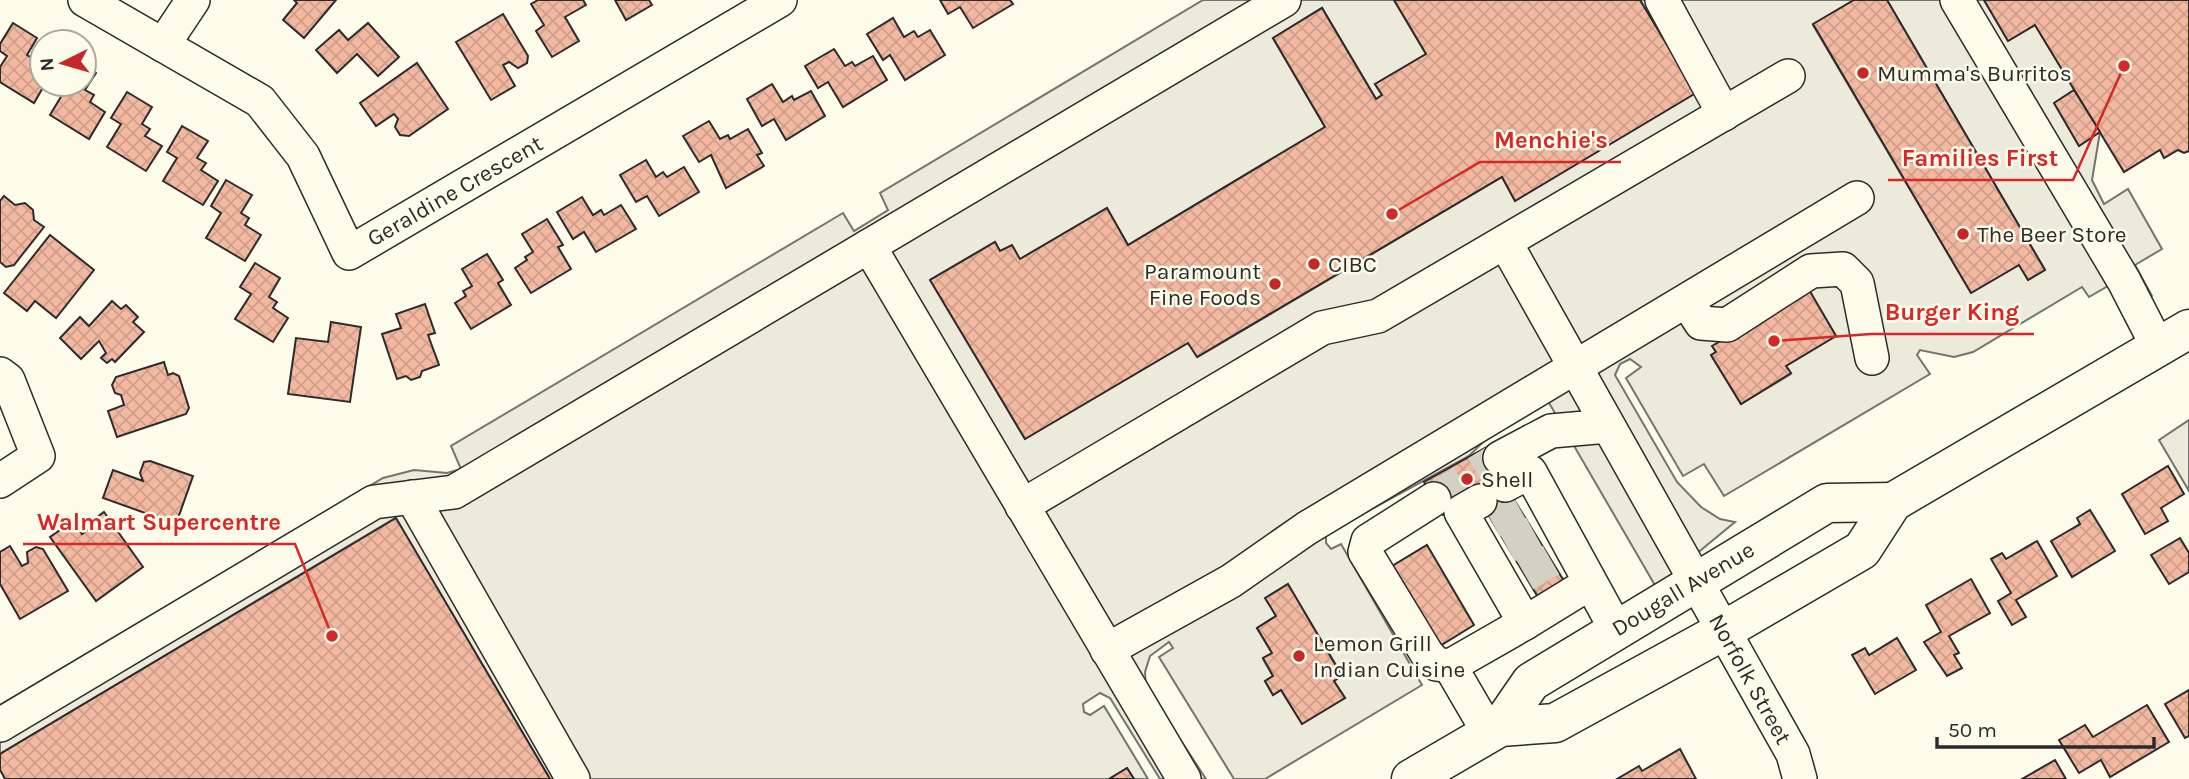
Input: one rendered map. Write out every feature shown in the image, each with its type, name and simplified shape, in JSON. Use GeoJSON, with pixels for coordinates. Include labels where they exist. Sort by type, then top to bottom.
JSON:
{"type":"FeatureCollection","features":[{"type":"Feature","properties":{"kind":"main road","name":"Dougall Avenue"},"geometry":{"type":"LineString","coordinates":[[1494,730],[1555,723],[1723,631],[1862,550],[1893,502],[2174,338]]}},
{"type":"Feature","properties":{"kind":"main road","name":"Dougall Avenue"},"geometry":{"type":"LineString","coordinates":[[1411,779],[1494,730],[1531,682],[1827,503],[1893,502]]}},
{"type":"Feature","properties":{"kind":"street","name":"Geraldine Crescent"},"geometry":{"type":"LineString","coordinates":[[86,0],[260,101],[303,156],[349,253],[780,0]]}},
{"type":"Feature","properties":{"kind":"street"},"geometry":{"type":"LineString","coordinates":[[163,45],[193,0]]}},
{"type":"Feature","properties":{"kind":"street"},"geometry":{"type":"LineString","coordinates":[[0,725],[374,502],[454,492],[1284,0]]}},
{"type":"Feature","properties":{"kind":"street"},"geometry":{"type":"LineString","coordinates":[[1662,0],[1724,114]]}},
{"type":"Feature","properties":{"kind":"street"},"geometry":{"type":"LineString","coordinates":[[1956,0],[2124,281],[2174,338]]}},
{"type":"Feature","properties":{"kind":"street"},"geometry":{"type":"LineString","coordinates":[[1022,506],[1322,328],[1378,316],[1788,76]]}},
{"type":"Feature","properties":{"kind":"street"},"geometry":{"type":"LineString","coordinates":[[1107,650],[1231,581],[1307,527],[1857,198]]}},
{"type":"Feature","properties":{"kind":"street","name":"Norfolk Street"},"geometry":{"type":"LineString","coordinates":[[1505,242],[1793,754],[1800,779]]}},
{"type":"Feature","properties":{"kind":"street"},"geometry":{"type":"LineString","coordinates":[[869,246],[1184,779]]}},
{"type":"Feature","properties":{"kind":"street"},"geometry":{"type":"LineString","coordinates":[[1687,300],[1701,323],[1727,325],[1811,271],[1843,269],[1857,284],[1872,358]]}},
{"type":"Feature","properties":{"kind":"street"},"geometry":{"type":"LineString","coordinates":[[0,374],[8,380],[38,456],[0,481]]}},
{"type":"Feature","properties":{"kind":"street"},"geometry":{"type":"LineString","coordinates":[[1525,623],[1510,519],[1550,431],[1608,426]]}},
{"type":"Feature","properties":{"kind":"street"},"geometry":{"type":"LineString","coordinates":[[412,497],[573,779]]}},
{"type":"Feature","properties":{"kind":"street"},"geometry":{"type":"LineString","coordinates":[[1590,583],[1450,666],[1436,664],[1427,654],[1365,552],[1368,541],[1385,530],[1414,532],[1510,519],[1590,583],[1616,629]]}},
{"type":"Feature","properties":{"kind":"street"},"geometry":{"type":"LineString","coordinates":[[1450,666],[1494,730]]}},
{"type":"Feature","properties":{"kind":"shaded area"},"geometry":{"type":"Polygon","coordinates":[[[1203,0],[1394,0],[1426,54],[1375,84],[1382,95],[1376,99],[1322,8],[1273,38],[1325,127],[1128,245],[1107,209],[1020,259],[1000,251],[995,242],[931,279],[1025,439],[1188,343],[1198,357],[1502,177],[1515,200],[1695,93],[1640,0],[1854,0],[1813,25],[1971,293],[2019,265],[2028,280],[2045,270],[1887,0],[1984,0],[2008,41],[2035,25],[2100,132],[2092,180],[2104,204],[2128,189],[2162,249],[2135,265],[2152,296],[2125,312],[2115,282],[2089,297],[2082,287],[1973,352],[1954,357],[1920,350],[1917,355],[1930,374],[1724,496],[1704,464],[1683,476],[1626,378],[1641,367],[1630,359],[1620,364],[1615,375],[1677,482],[1701,507],[1720,519],[1735,522],[1656,587],[1548,401],[1495,430],[1469,456],[1326,534],[1326,543],[1331,549],[1341,544],[1422,685],[1265,779],[1234,779],[1159,657],[1173,648],[1169,642],[1150,656],[1145,672],[1146,687],[1206,779],[1160,779],[1110,698],[1100,693],[1083,704],[1084,712],[1090,715],[1104,706],[1148,779],[1134,779],[1127,768],[1109,779],[550,779],[395,518],[0,754],[0,705],[383,478],[414,470],[447,473],[461,469],[451,446],[843,213],[854,231],[888,210],[880,193],[1203,0]],[[1807,288],[1713,347],[1716,352],[1711,355],[1741,404],[1791,374],[1786,366],[1836,336],[1807,288]],[[1288,585],[1266,598],[1276,616],[1257,628],[1272,653],[1263,659],[1273,676],[1265,681],[1273,695],[1281,690],[1302,724],[1345,698],[1334,681],[1342,675],[1288,585]]]}},
{"type":"Feature","properties":{"kind":"shaded area"},"geometry":{"type":"Polygon","coordinates":[[[2189,420],[2189,491],[2159,440],[2189,420]]]}},
{"type":"Feature","properties":{"kind":"building"},"geometry":{"type":"Polygon","coordinates":[[[294,0],[336,0],[304,38],[283,20],[297,3],[294,0]]]}},
{"type":"Feature","properties":{"kind":"building"},"geometry":{"type":"Polygon","coordinates":[[[538,0],[583,0],[586,5],[565,17],[579,41],[552,57],[536,31],[544,25],[531,4],[538,0]]]}},
{"type":"Feature","properties":{"kind":"building"},"geometry":{"type":"Polygon","coordinates":[[[615,0],[649,0],[652,5],[626,20],[615,0]]]}},
{"type":"Feature","properties":{"kind":"building"},"geometry":{"type":"Polygon","coordinates":[[[940,0],[1010,0],[1013,4],[973,28],[960,7],[948,14],[940,0]]]}},
{"type":"Feature","properties":{"kind":"building"},"geometry":{"type":"Polygon","coordinates":[[[1394,0],[1640,0],[1696,93],[1515,201],[1502,177],[1197,357],[1188,343],[1025,439],[930,280],[995,242],[1000,251],[1012,245],[1020,259],[1107,208],[1128,245],[1325,127],[1273,38],[1322,8],[1376,99],[1382,95],[1375,84],[1426,54],[1394,0]]]}},
{"type":"Feature","properties":{"kind":"building"},"geometry":{"type":"Polygon","coordinates":[[[1854,0],[1887,0],[2045,270],[2028,280],[2019,265],[1971,293],[1813,24],[1854,0]]]}},
{"type":"Feature","properties":{"kind":"building"},"geometry":{"type":"Polygon","coordinates":[[[1984,0],[2189,0],[2189,151],[2184,153],[2178,150],[2164,158],[2160,150],[2124,172],[2035,25],[2008,41],[1984,0]]]}},
{"type":"Feature","properties":{"kind":"building"},"geometry":{"type":"Polygon","coordinates":[[[503,14],[528,56],[527,63],[518,68],[509,62],[503,65],[515,86],[491,100],[456,42],[503,14]]]}},
{"type":"Feature","properties":{"kind":"building"},"geometry":{"type":"Polygon","coordinates":[[[893,18],[904,37],[914,31],[918,37],[930,30],[945,55],[905,80],[890,55],[883,60],[867,34],[893,18]]]}},
{"type":"Feature","properties":{"kind":"building"},"geometry":{"type":"Polygon","coordinates":[[[13,23],[28,32],[28,98],[37,98],[34,103],[0,82],[0,67],[7,56],[0,51],[0,44],[13,23]]]}},
{"type":"Feature","properties":{"kind":"building"},"geometry":{"type":"Polygon","coordinates":[[[368,23],[399,57],[378,76],[357,54],[337,73],[316,50],[339,30],[348,40],[368,23]]]}},
{"type":"Feature","properties":{"kind":"building"},"geometry":{"type":"Polygon","coordinates":[[[834,49],[845,66],[852,62],[855,66],[873,56],[887,80],[843,107],[828,82],[818,88],[805,66],[834,49]]]}},
{"type":"Feature","properties":{"kind":"building"},"geometry":{"type":"Polygon","coordinates":[[[417,63],[448,109],[409,136],[400,135],[395,127],[398,119],[394,114],[376,126],[360,103],[417,63]]]}},
{"type":"Feature","properties":{"kind":"building"},"geometry":{"type":"Polygon","coordinates":[[[772,84],[783,102],[792,96],[794,100],[811,91],[825,116],[786,140],[774,119],[762,126],[747,99],[772,84]]]}},
{"type":"Feature","properties":{"kind":"building"},"geometry":{"type":"Polygon","coordinates":[[[2074,90],[2100,132],[2079,146],[2054,103],[2074,90]]]}},
{"type":"Feature","properties":{"kind":"building"},"geometry":{"type":"Polygon","coordinates":[[[127,92],[152,107],[142,124],[150,129],[145,136],[162,146],[146,171],[107,147],[121,124],[111,118],[127,92]]]}},
{"type":"Feature","properties":{"kind":"building"},"geometry":{"type":"Polygon","coordinates":[[[60,98],[92,98],[90,102],[105,112],[89,139],[50,115],[60,98]]]}},
{"type":"Feature","properties":{"kind":"building"},"geometry":{"type":"Polygon","coordinates":[[[709,121],[720,139],[728,135],[730,139],[748,129],[762,153],[757,155],[764,166],[726,188],[711,155],[699,162],[683,136],[709,121]]]}},
{"type":"Feature","properties":{"kind":"building"},"geometry":{"type":"Polygon","coordinates":[[[182,126],[208,141],[197,158],[206,163],[201,170],[218,181],[203,205],[163,181],[177,158],[167,152],[182,126]]]}},
{"type":"Feature","properties":{"kind":"building"},"geometry":{"type":"Polygon","coordinates":[[[646,160],[656,177],[663,172],[667,177],[684,167],[699,192],[659,216],[647,196],[636,202],[620,175],[646,160]]]}},
{"type":"Feature","properties":{"kind":"building"},"geometry":{"type":"Polygon","coordinates":[[[226,180],[252,195],[241,213],[249,218],[245,225],[261,235],[245,261],[206,238],[221,213],[211,206],[226,180]]]}},
{"type":"Feature","properties":{"kind":"building"},"geometry":{"type":"Polygon","coordinates":[[[4,196],[15,205],[25,203],[33,210],[34,220],[44,227],[14,265],[6,267],[0,262],[0,201],[4,196]]]}},
{"type":"Feature","properties":{"kind":"building"},"geometry":{"type":"Polygon","coordinates":[[[582,197],[593,215],[601,210],[604,215],[621,205],[636,229],[596,252],[584,232],[573,239],[557,212],[582,197]]]}},
{"type":"Feature","properties":{"kind":"building"},"geometry":{"type":"Polygon","coordinates":[[[547,219],[563,245],[558,247],[571,269],[531,293],[515,268],[533,252],[522,234],[547,219]]]}},
{"type":"Feature","properties":{"kind":"building"},"geometry":{"type":"Polygon","coordinates":[[[50,235],[94,270],[56,318],[35,301],[27,311],[4,293],[50,235]]]}},
{"type":"Feature","properties":{"kind":"building"},"geometry":{"type":"Polygon","coordinates":[[[487,254],[503,280],[498,283],[511,305],[471,329],[455,303],[466,296],[463,291],[472,286],[462,269],[487,254]]]}},
{"type":"Feature","properties":{"kind":"building"},"geometry":{"type":"Polygon","coordinates":[[[255,263],[280,278],[269,297],[277,302],[273,308],[288,318],[273,342],[235,319],[251,294],[240,287],[255,263]]]}},
{"type":"Feature","properties":{"kind":"building"},"geometry":{"type":"Polygon","coordinates":[[[1808,288],[1836,336],[1786,366],[1791,373],[1741,404],[1711,355],[1716,352],[1712,346],[1808,288]]]}},
{"type":"Feature","properties":{"kind":"building"},"geometry":{"type":"Polygon","coordinates":[[[112,301],[121,309],[126,305],[138,317],[133,322],[144,332],[115,362],[112,359],[107,363],[101,358],[106,353],[99,341],[81,359],[60,338],[80,317],[89,326],[112,301]]]}},
{"type":"Feature","properties":{"kind":"building"},"geometry":{"type":"Polygon","coordinates":[[[425,304],[435,333],[428,335],[439,365],[422,371],[420,377],[411,380],[406,376],[397,379],[382,334],[401,328],[396,314],[425,304]]]}},
{"type":"Feature","properties":{"kind":"building"},"geometry":{"type":"Polygon","coordinates":[[[331,322],[361,327],[350,402],[288,394],[296,338],[328,342],[331,322]]]}},
{"type":"Feature","properties":{"kind":"building"},"geometry":{"type":"Polygon","coordinates":[[[164,362],[168,375],[173,373],[179,376],[189,408],[186,414],[117,437],[108,411],[124,405],[121,395],[115,393],[112,385],[116,377],[164,362]]]}},
{"type":"Feature","properties":{"kind":"building","name":"Shell"},"geometry":{"type":"Polygon","coordinates":[[[1492,444],[1511,476],[1443,515],[1424,482],[1492,444]]]}},
{"type":"Feature","properties":{"kind":"building"},"geometry":{"type":"Polygon","coordinates":[[[150,461],[193,476],[176,524],[103,498],[113,470],[143,481],[140,473],[144,462],[150,461]]]}},
{"type":"Feature","properties":{"kind":"building"},"geometry":{"type":"Polygon","coordinates":[[[2168,466],[2184,494],[2161,508],[2168,521],[2145,534],[2122,494],[2168,466]]]}},
{"type":"Feature","properties":{"kind":"building"},"geometry":{"type":"Polygon","coordinates":[[[1505,485],[1564,581],[1538,597],[1480,501],[1505,485]]]}},
{"type":"Feature","properties":{"kind":"building"},"geometry":{"type":"Polygon","coordinates":[[[2090,510],[2115,551],[2072,577],[2051,541],[2080,524],[2077,518],[2090,510]]]}},
{"type":"Feature","properties":{"kind":"building"},"geometry":{"type":"Polygon","coordinates":[[[104,512],[143,567],[96,601],[50,537],[73,521],[82,534],[92,527],[89,523],[104,512]]]}},
{"type":"Feature","properties":{"kind":"building"},"geometry":{"type":"Polygon","coordinates":[[[396,518],[550,779],[5,779],[0,770],[0,754],[396,518]]]}},
{"type":"Feature","properties":{"kind":"building"},"geometry":{"type":"Polygon","coordinates":[[[2180,538],[2189,553],[2189,572],[2169,584],[2151,555],[2180,538]]]}},
{"type":"Feature","properties":{"kind":"building"},"geometry":{"type":"Polygon","coordinates":[[[2037,541],[2057,576],[2016,600],[2026,617],[2012,625],[1998,601],[2011,593],[1991,559],[2002,553],[2006,559],[2037,541]]]}},
{"type":"Feature","properties":{"kind":"building"},"geometry":{"type":"Polygon","coordinates":[[[1427,545],[1474,625],[1435,649],[1387,569],[1427,545]]]}},
{"type":"Feature","properties":{"kind":"building"},"geometry":{"type":"Polygon","coordinates":[[[10,546],[22,566],[28,563],[27,552],[36,547],[43,549],[68,591],[20,619],[0,584],[0,552],[10,546]]]}},
{"type":"Feature","properties":{"kind":"building"},"geometry":{"type":"Polygon","coordinates":[[[1971,579],[1990,613],[1949,636],[1959,653],[1954,655],[1962,668],[1947,676],[1924,642],[1941,632],[1926,605],[1971,579]]]}},
{"type":"Feature","properties":{"kind":"building","name":"Lemon Grill Indian Cuisine"},"geometry":{"type":"Polygon","coordinates":[[[1288,584],[1342,676],[1334,681],[1345,698],[1302,724],[1281,690],[1273,695],[1265,681],[1273,676],[1263,658],[1272,653],[1257,628],[1276,616],[1265,598],[1288,584]]]}},
{"type":"Feature","properties":{"kind":"building"},"geometry":{"type":"Polygon","coordinates":[[[1897,638],[1916,670],[1875,694],[1852,655],[1865,648],[1869,655],[1897,638]]]}},
{"type":"Feature","properties":{"kind":"building"},"geometry":{"type":"Polygon","coordinates":[[[2189,690],[2189,736],[2185,738],[2165,704],[2189,690]]]}},
{"type":"Feature","properties":{"kind":"building"},"geometry":{"type":"Polygon","coordinates":[[[2147,705],[2169,742],[2110,777],[2101,760],[2079,773],[2059,740],[2085,725],[2093,737],[2147,705]]]}},
{"type":"Feature","properties":{"kind":"building"},"geometry":{"type":"Polygon","coordinates":[[[1680,749],[1696,779],[1617,779],[1639,766],[1642,771],[1680,749]]]}},
{"type":"Feature","properties":{"kind":"building"},"geometry":{"type":"Polygon","coordinates":[[[2055,760],[2066,779],[2022,779],[2055,760]]]}},
{"type":"Feature","properties":{"kind":"building"},"geometry":{"type":"Polygon","coordinates":[[[1127,768],[1134,779],[1109,779],[1127,768]]]}},
{"type":"Feature","properties":{"kind":"tunnel"},"geometry":{"type":"LineString","coordinates":[[1434,499],[1500,458]]}},
{"type":"Feature","properties":{"kind":"tunnel"},"geometry":{"type":"LineString","coordinates":[[1492,522],[1519,507]]}},
{"type":"Feature","properties":{"kind":"tunnel"},"geometry":{"type":"LineString","coordinates":[[1507,547],[1534,532]]}},
{"type":"Feature","properties":{"kind":"tunnel"},"geometry":{"type":"LineString","coordinates":[[1525,575],[1551,560]]}},
{"type":"Feature","properties":{"kind":"place","name":"Families First"},"geometry":{"type":"Point","coordinates":[2124,66]}},
{"type":"Feature","properties":{"kind":"place","name":"Mumma's Burritos"},"geometry":{"type":"Point","coordinates":[1863,73]}},
{"type":"Feature","properties":{"kind":"place","name":"Menchie's"},"geometry":{"type":"Point","coordinates":[1392,214]}},
{"type":"Feature","properties":{"kind":"place","name":"The Beer Store"},"geometry":{"type":"Point","coordinates":[1963,234]}},
{"type":"Feature","properties":{"kind":"place","name":"CIBC"},"geometry":{"type":"Point","coordinates":[1314,264]}},
{"type":"Feature","properties":{"kind":"place","name":"Paramount Fine Foods"},"geometry":{"type":"Point","coordinates":[1275,284]}},
{"type":"Feature","properties":{"kind":"place","name":"Burger King"},"geometry":{"type":"Point","coordinates":[1774,341]}},
{"type":"Feature","properties":{"kind":"place","name":"Shell"},"geometry":{"type":"Point","coordinates":[1467,479]}},
{"type":"Feature","properties":{"kind":"place","name":"Walmart Supercentre"},"geometry":{"type":"Point","coordinates":[332,636]}},
{"type":"Feature","properties":{"kind":"place","name":"Lemon Grill Indian Cuisine"},"geometry":{"type":"Point","coordinates":[1299,656]}}]}
